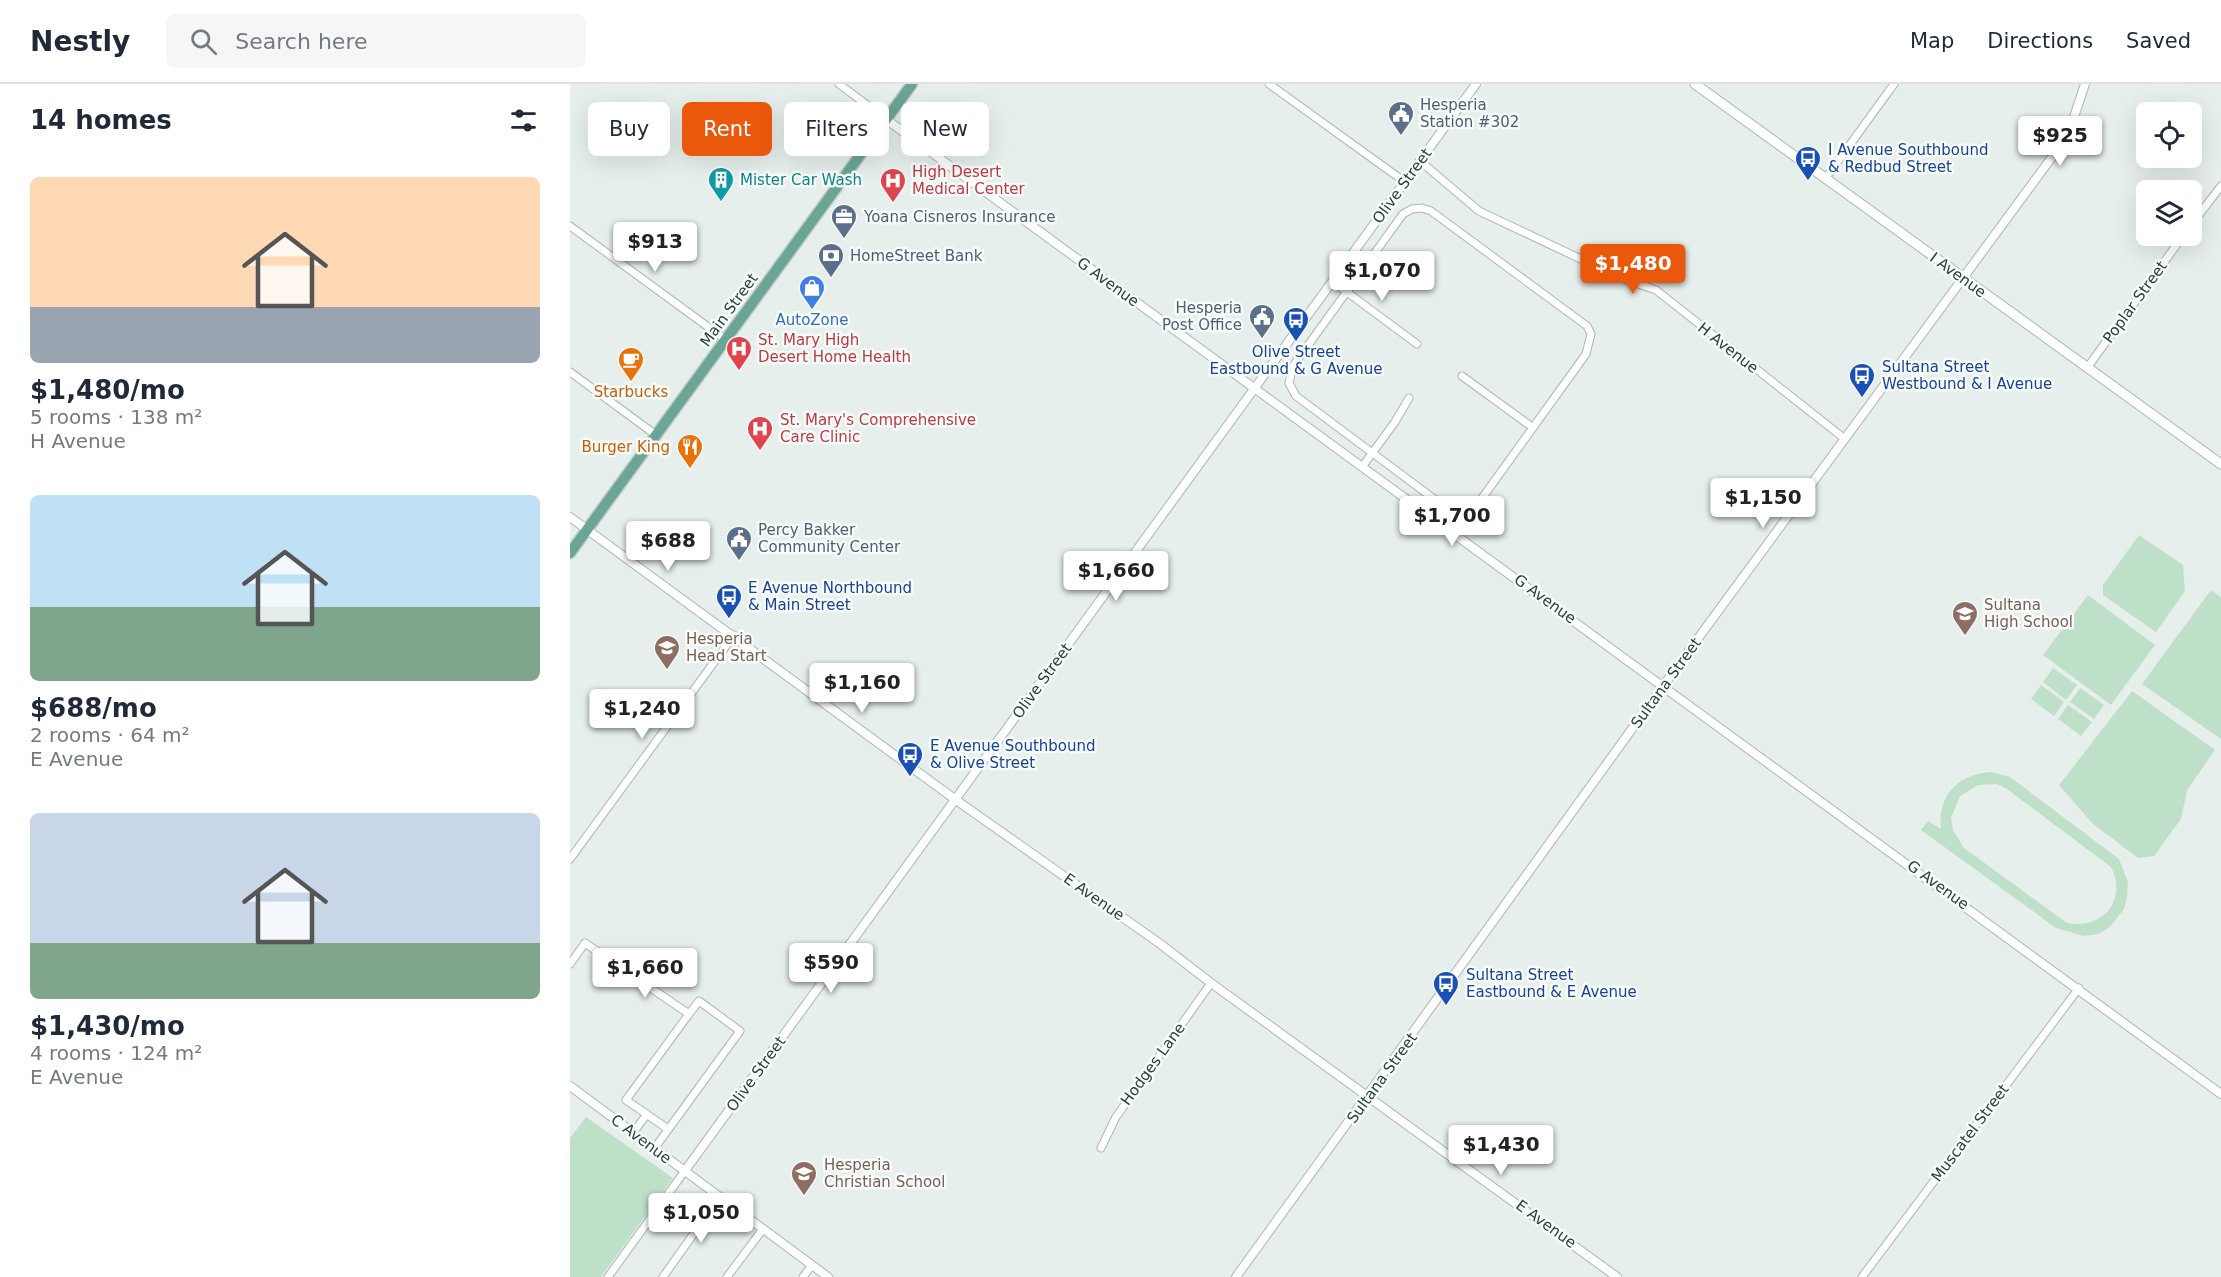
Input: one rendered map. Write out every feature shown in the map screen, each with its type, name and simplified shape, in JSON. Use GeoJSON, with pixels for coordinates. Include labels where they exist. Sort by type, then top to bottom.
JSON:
{"type":"FeatureCollection","features":[{"type":"Feature","properties":{"kind":"main road","name":"Main Street"},"geometry":{"type":"LineString","coordinates":[[889,117],[912,84]]}},
{"type":"Feature","properties":{"kind":"main road","name":"I Avenue"},"geometry":{"type":"LineString","coordinates":[[1695,84],[2221,464]]}},
{"type":"Feature","properties":{"kind":"main road","name":"Main Street"},"geometry":{"type":"LineString","coordinates":[[570,553],[861,156]]}},
{"type":"Feature","properties":{"kind":"street","name":"G Avenue"},"geometry":{"type":"LineString","coordinates":[[839,84],[863,102]]}},
{"type":"Feature","properties":{"kind":"street"},"geometry":{"type":"LineString","coordinates":[[1269,84],[1405,182]]}},
{"type":"Feature","properties":{"kind":"street","name":"Olive Street"},"geometry":{"type":"LineString","coordinates":[[608,1277],[1476,84]]}},
{"type":"Feature","properties":{"kind":"street"},"geometry":{"type":"LineString","coordinates":[[1825,179],[1894,84]]}},
{"type":"Feature","properties":{"kind":"street","name":"Sultana Street"},"geometry":{"type":"LineString","coordinates":[[1236,1277],[1370,1095],[1663,686],[2052,157],[2072,123],[2085,84]]}},
{"type":"Feature","properties":{"kind":"street","name":"G Avenue"},"geometry":{"type":"LineString","coordinates":[[889,121],[2079,988],[2221,1094]]}},
{"type":"Feature","properties":{"kind":"street","name":"H Avenue"},"geometry":{"type":"LineString","coordinates":[[1420,161],[1479,210],[1621,278],[1656,290],[1845,439]]}},
{"type":"Feature","properties":{"kind":"street"},"geometry":{"type":"LineString","coordinates":[[2202,211],[2221,186]]}},
{"type":"Feature","properties":{"kind":"street"},"geometry":{"type":"LineString","coordinates":[[1412,209],[1431,211],[1587,326],[1591,334],[1586,354],[1480,501],[1466,510],[1449,510],[1296,396],[1289,383],[1293,366],[1347,292],[1403,214],[1412,209]]}},
{"type":"Feature","properties":{"kind":"street"},"geometry":{"type":"LineString","coordinates":[[570,226],[726,340]]}},
{"type":"Feature","properties":{"kind":"street","name":"Poplar Street"},"geometry":{"type":"LineString","coordinates":[[2087,368],[2176,246]]}},
{"type":"Feature","properties":{"kind":"street"},"geometry":{"type":"LineString","coordinates":[[1332,281],[1417,344]]}},
{"type":"Feature","properties":{"kind":"street"},"geometry":{"type":"LineString","coordinates":[[570,372],[656,435]]}},
{"type":"Feature","properties":{"kind":"street"},"geometry":{"type":"LineString","coordinates":[[1462,376],[1532,427]]}},
{"type":"Feature","properties":{"kind":"street"},"geometry":{"type":"LineString","coordinates":[[1362,466],[1409,398]]}},
{"type":"Feature","properties":{"kind":"street","name":"E Avenue"},"geometry":{"type":"LineString","coordinates":[[570,517],[734,635],[956,800],[1159,943],[1211,984],[1370,1095],[1617,1277]]}},
{"type":"Feature","properties":{"kind":"street"},"geometry":{"type":"LineString","coordinates":[[570,859],[734,635]]}},
{"type":"Feature","properties":{"kind":"street"},"geometry":{"type":"LineString","coordinates":[[570,964],[585,943],[688,1014]]}},
{"type":"Feature","properties":{"kind":"street","name":"Hodges Lane"},"geometry":{"type":"LineString","coordinates":[[1101,1148],[1116,1117],[1211,984]]}},
{"type":"Feature","properties":{"kind":"street","name":"Muscatel Street"},"geometry":{"type":"LineString","coordinates":[[1862,1277],[2079,988]]}},
{"type":"Feature","properties":{"kind":"street"},"geometry":{"type":"LineString","coordinates":[[654,1149],[669,1130],[740,1031],[699,1000],[627,1100],[669,1130]]}},
{"type":"Feature","properties":{"kind":"street","name":"C Avenue"},"geometry":{"type":"LineString","coordinates":[[570,1086],[828,1277]]}},
{"type":"Feature","properties":{"kind":"street"},"geometry":{"type":"LineString","coordinates":[[633,1133],[646,1114]]}},
{"type":"Feature","properties":{"kind":"street"},"geometry":{"type":"LineString","coordinates":[[663,1277],[719,1198]]}},
{"type":"Feature","properties":{"kind":"street"},"geometry":{"type":"LineString","coordinates":[[727,1277],[763,1229]]}},
{"type":"Feature","properties":{"kind":"street"},"geometry":{"type":"LineString","coordinates":[[803,1277],[812,1265]]}},
{"type":"Feature","properties":{"kind":"green space"},"geometry":{"type":"Polygon","coordinates":[[[2139,535],[2183,565],[2185,591],[2156,632],[2103,595],[2103,585],[2139,535]]]}},
{"type":"Feature","properties":{"kind":"green space"},"geometry":{"type":"Polygon","coordinates":[[[2211,590],[2221,597],[2221,739],[2142,684],[2211,590]]]}},
{"type":"Feature","properties":{"kind":"green space"},"geometry":{"type":"Polygon","coordinates":[[[2088,595],[2155,645],[2111,705],[2043,655],[2088,595]]]}},
{"type":"Feature","properties":{"kind":"green space"},"geometry":{"type":"Polygon","coordinates":[[[2053,668],[2077,685],[2066,700],[2043,682],[2053,668]]]}},
{"type":"Feature","properties":{"kind":"green space"},"geometry":{"type":"Polygon","coordinates":[[[2041,685],[2064,702],[2054,716],[2031,699],[2041,685]]]}},
{"type":"Feature","properties":{"kind":"green space"},"geometry":{"type":"Polygon","coordinates":[[[2080,688],[2104,705],[2094,719],[2070,702],[2080,688]]]}},
{"type":"Feature","properties":{"kind":"green space"},"geometry":{"type":"Polygon","coordinates":[[[2132,691],[2215,750],[2187,790],[2181,819],[2154,856],[2138,858],[2092,823],[2059,785],[2132,691]]]}},
{"type":"Feature","properties":{"kind":"green space"},"geometry":{"type":"Polygon","coordinates":[[[2068,705],[2092,722],[2081,736],[2058,719],[2068,705]]]}},
{"type":"Feature","properties":{"kind":"green space"},"geometry":{"type":"Polygon","coordinates":[[[1991,772],[2010,777],[2119,859],[2128,882],[2127,897],[2124,909],[2110,927],[2098,934],[2084,936],[2056,928],[1921,830],[1928,821],[1941,829],[1942,806],[1946,797],[1960,782],[1991,772]],[[1997,784],[1978,785],[1960,796],[1951,818],[1953,830],[1964,848],[2067,923],[2080,924],[2101,917],[2114,902],[2115,879],[2111,867],[2007,789],[1997,784]]]}},
{"type":"Feature","properties":{"kind":"green space"},"geometry":{"type":"Polygon","coordinates":[[[586,1117],[673,1178],[601,1277],[570,1277],[570,1138],[586,1117]]]}},
{"type":"Feature","properties":{"kind":"place","name":"Hesperia Station #302"},"geometry":{"type":"Point","coordinates":[1401,137]}},
{"type":"Feature","properties":{"kind":"place","name":"I Avenue Southbound & Redbud Street"},"geometry":{"type":"Point","coordinates":[1808,182]}},
{"type":"Feature","properties":{"kind":"place","name":"Mister Car Wash"},"geometry":{"type":"Point","coordinates":[721,203]}},
{"type":"Feature","properties":{"kind":"place","name":"High Desert Medical Center"},"geometry":{"type":"Point","coordinates":[893,204]}},
{"type":"Feature","properties":{"kind":"place","name":"Yoana Cisneros Insurance"},"geometry":{"type":"Point","coordinates":[844,240]}},
{"type":"Feature","properties":{"kind":"place","name":"HomeStreet Bank"},"geometry":{"type":"Point","coordinates":[831,279]}},
{"type":"Feature","properties":{"kind":"place","name":"AutoZone"},"geometry":{"type":"Point","coordinates":[812,311]}},
{"type":"Feature","properties":{"kind":"place","name":"Hesperia Post Office"},"geometry":{"type":"Point","coordinates":[1262,340]}},
{"type":"Feature","properties":{"kind":"place","name":"Olive Street Eastbound & G Avenue"},"geometry":{"type":"Point","coordinates":[1296,343]}},
{"type":"Feature","properties":{"kind":"place","name":"St. Mary High Desert Home Health"},"geometry":{"type":"Point","coordinates":[739,372]}},
{"type":"Feature","properties":{"kind":"place","name":"Starbucks"},"geometry":{"type":"Point","coordinates":[631,383]}},
{"type":"Feature","properties":{"kind":"place","name":"Sultana Street Westbound & I Avenue"},"geometry":{"type":"Point","coordinates":[1862,399]}},
{"type":"Feature","properties":{"kind":"place","name":"St. Mary's Comprehensive Care Clinic"},"geometry":{"type":"Point","coordinates":[760,452]}},
{"type":"Feature","properties":{"kind":"place","name":"Burger King"},"geometry":{"type":"Point","coordinates":[690,470]}},
{"type":"Feature","properties":{"kind":"place","name":"Percy Bakker Community Center"},"geometry":{"type":"Point","coordinates":[739,562]}},
{"type":"Feature","properties":{"kind":"place","name":"E Avenue Northbound & Main Street"},"geometry":{"type":"Point","coordinates":[729,620]}},
{"type":"Feature","properties":{"kind":"place","name":"Sultana High School"},"geometry":{"type":"Point","coordinates":[1965,637]}},
{"type":"Feature","properties":{"kind":"place","name":"Hesperia Head Start"},"geometry":{"type":"Point","coordinates":[667,671]}},
{"type":"Feature","properties":{"kind":"place","name":"E Avenue Southbound & Olive Street"},"geometry":{"type":"Point","coordinates":[910,778]}},
{"type":"Feature","properties":{"kind":"place","name":"Sultana Street Eastbound & E Avenue"},"geometry":{"type":"Point","coordinates":[1446,1007]}},
{"type":"Feature","properties":{"kind":"place","name":"Hesperia Christian School"},"geometry":{"type":"Point","coordinates":[804,1197]}}]}
